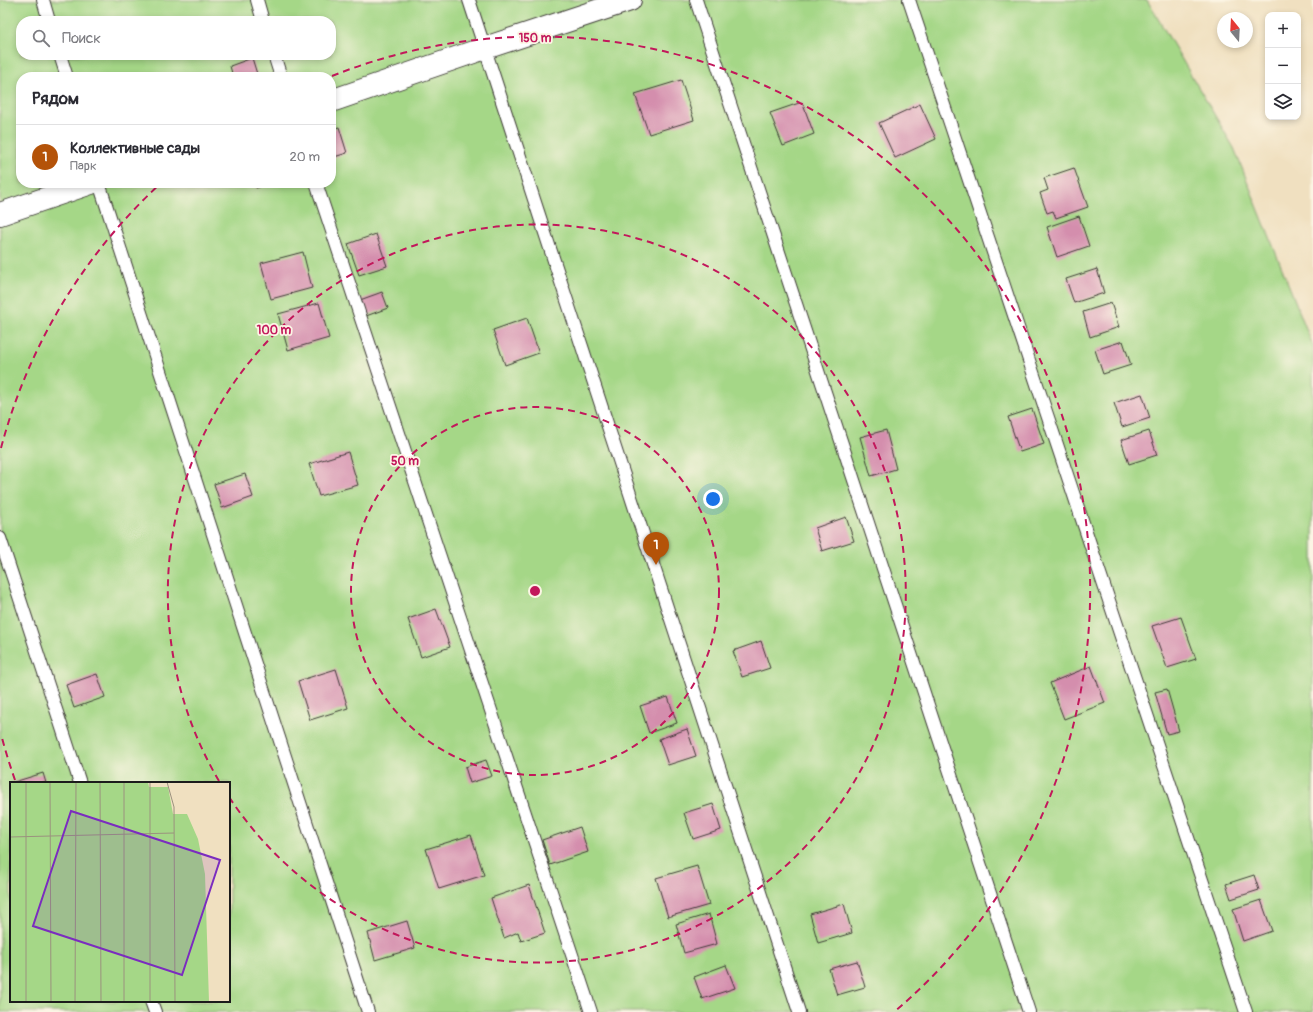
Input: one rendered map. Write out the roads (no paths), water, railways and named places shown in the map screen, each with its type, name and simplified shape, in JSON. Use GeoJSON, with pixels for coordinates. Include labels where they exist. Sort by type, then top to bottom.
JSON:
{"type":"FeatureCollection","features":[{"type":"Feature","properties":{"kind":"street"},"geometry":{"type":"LineString","coordinates":[[336,99],[630,0]]}},
{"type":"Feature","properties":{"kind":"street"},"geometry":{"type":"LineString","coordinates":[[0,214],[76,188]]}},
{"type":"Feature","properties":{"kind":"lane"},"geometry":{"type":"LineString","coordinates":[[43,0],[48,16]]}},
{"type":"Feature","properties":{"kind":"lane"},"geometry":{"type":"LineString","coordinates":[[256,0],[261,16]]}},
{"type":"Feature","properties":{"kind":"lane"},"geometry":{"type":"LineString","coordinates":[[469,0],[799,1012]]}},
{"type":"Feature","properties":{"kind":"lane"},"geometry":{"type":"LineString","coordinates":[[696,0],[1029,1012]]}},
{"type":"Feature","properties":{"kind":"lane"},"geometry":{"type":"LineString","coordinates":[[909,0],[1246,1012]]}},
{"type":"Feature","properties":{"kind":"lane"},"geometry":{"type":"LineString","coordinates":[[62,60],[65,72]]}},
{"type":"Feature","properties":{"kind":"lane"},"geometry":{"type":"LineString","coordinates":[[276,60],[279,72]]}},
{"type":"Feature","properties":{"kind":"lane"},"geometry":{"type":"LineString","coordinates":[[102,188],[368,1012]]}},
{"type":"Feature","properties":{"kind":"lane"},"geometry":{"type":"LineString","coordinates":[[318,188],[591,1012]]}},
{"type":"Feature","properties":{"kind":"lane"},"geometry":{"type":"LineString","coordinates":[[0,538],[80,782]]}},
{"type":"Feature","properties":{"kind":"lane"},"geometry":{"type":"LineString","coordinates":[[151,1002],[155,1012]]}},
{"type":"Feature","properties":{"kind":"place","name":"Коллективные сады"},"geometry":{"type":"Point","coordinates":[656,565]}}]}
